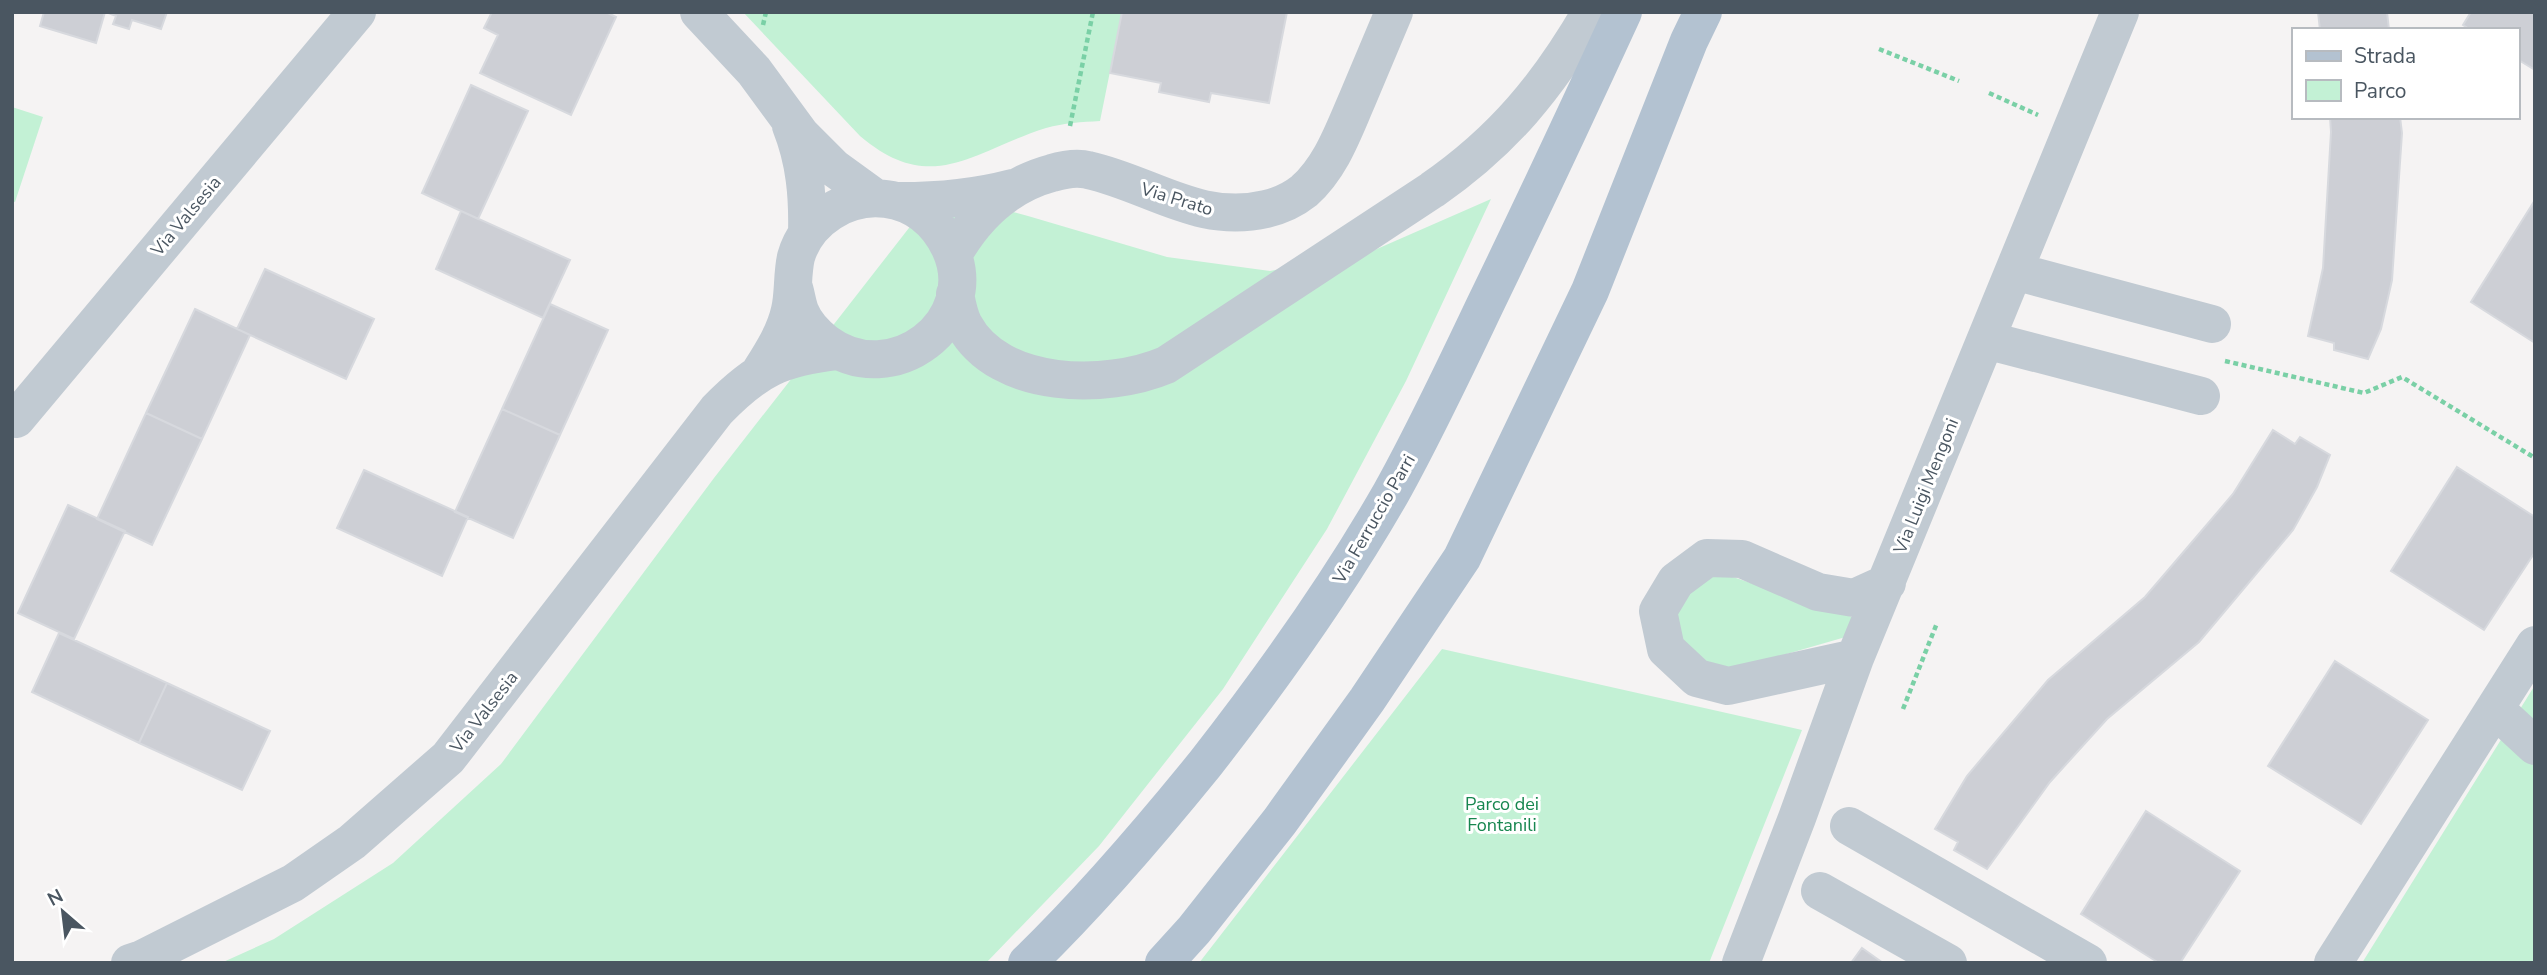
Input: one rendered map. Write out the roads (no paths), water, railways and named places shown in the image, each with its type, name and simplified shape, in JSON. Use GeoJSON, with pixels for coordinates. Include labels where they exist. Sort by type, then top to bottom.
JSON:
{"type":"FeatureCollection","features":[{"type":"Feature","properties":{"kind":"main road","name":"Via Ferruccio Parri"},"geometry":{"type":"LineString","coordinates":[[1027,963],[1096,893],[1189,784],[1276,673],[1336,584],[1425,429],[1523,228],[1623,12]]}},
{"type":"Feature","properties":{"kind":"main road"},"geometry":{"type":"LineString","coordinates":[[1164,963],[1194,930],[1280,821],[1367,700],[1462,558],[1590,292],[1696,27]]}},
{"type":"Feature","properties":{"kind":"street","name":"Via Valsesia"},"geometry":{"type":"LineString","coordinates":[[16,419],[357,12]]}},
{"type":"Feature","properties":{"kind":"street","name":"Via Valsesia"},"geometry":{"type":"LineString","coordinates":[[699,12],[754,71],[788,117],[834,168],[887,199],[924,213],[942,232],[953,255],[957,282],[952,307],[939,331],[918,349],[892,359],[864,359],[838,351],[816,335],[800,312],[793,285]]}},
{"type":"Feature","properties":{"kind":"street","name":"Via Prato"},"geometry":{"type":"LineString","coordinates":[[887,199],[939,201],[985,195],[1017,186],[1033,178],[1060,171],[1085,169],[1186,205],[1214,212],[1247,213],[1276,207],[1303,192],[1322,172],[1337,146],[1394,12]]}},
{"type":"Feature","properties":{"kind":"street"},"geometry":{"type":"LineString","coordinates":[[955,294],[963,324],[972,337],[995,357],[1022,371],[1066,380],[1110,380],[1138,376],[1166,365],[1439,185],[1474,159],[1506,130],[1535,97],[1591,12]]}},
{"type":"Feature","properties":{"kind":"street"},"geometry":{"type":"LineString","coordinates":[[1696,27],[1714,12]]}},
{"type":"Feature","properties":{"kind":"street","name":"Via Luigi Mengoni"},"geometry":{"type":"LineString","coordinates":[[1741,963],[1855,658],[2120,12]]}},
{"type":"Feature","properties":{"kind":"street","name":"Via Valsesia"},"geometry":{"type":"LineString","coordinates":[[788,117],[797,140],[808,195],[807,234]]}},
{"type":"Feature","properties":{"kind":"street","name":"Via Prato"},"geometry":{"type":"LineString","coordinates":[[953,255],[977,219],[1017,186]]}},
{"type":"Feature","properties":{"kind":"street","name":"Via Valsesia"},"geometry":{"type":"LineString","coordinates":[[130,963],[142,960],[293,883],[352,842],[448,758],[717,410],[760,372],[781,336],[790,311],[796,258],[807,234],[825,214],[848,202],[887,199]]}},
{"type":"Feature","properties":{"kind":"street"},"geometry":{"type":"LineString","coordinates":[[2014,271],[2214,341]]}},
{"type":"Feature","properties":{"kind":"street"},"geometry":{"type":"LineString","coordinates":[[1986,340],[2200,396]]}},
{"type":"Feature","properties":{"kind":"street","name":"Via Valsesia"},"geometry":{"type":"LineString","coordinates":[[760,372],[799,358],[838,351]]}},
{"type":"Feature","properties":{"kind":"street"},"geometry":{"type":"LineString","coordinates":[[1855,658],[1728,686],[1697,678],[1666,649],[1658,611],[1676,581],[1707,558],[1742,559],[1818,592],[1854,597],[1887,583]]}},
{"type":"Feature","properties":{"kind":"street"},"geometry":{"type":"LineString","coordinates":[[2333,963],[2535,645]]}},
{"type":"Feature","properties":{"kind":"street"},"geometry":{"type":"LineString","coordinates":[[2495,709],[2535,746]]}},
{"type":"Feature","properties":{"kind":"street"},"geometry":{"type":"LineString","coordinates":[[1849,827],[2088,963]]}},
{"type":"Feature","properties":{"kind":"street"},"geometry":{"type":"LineString","coordinates":[[1819,891],[1948,963]]}},
{"type":"Feature","properties":{"kind":"park label","name":"Parco dei Fontanili"},"geometry":{"type":"Point","coordinates":[1502,814]}}]}
